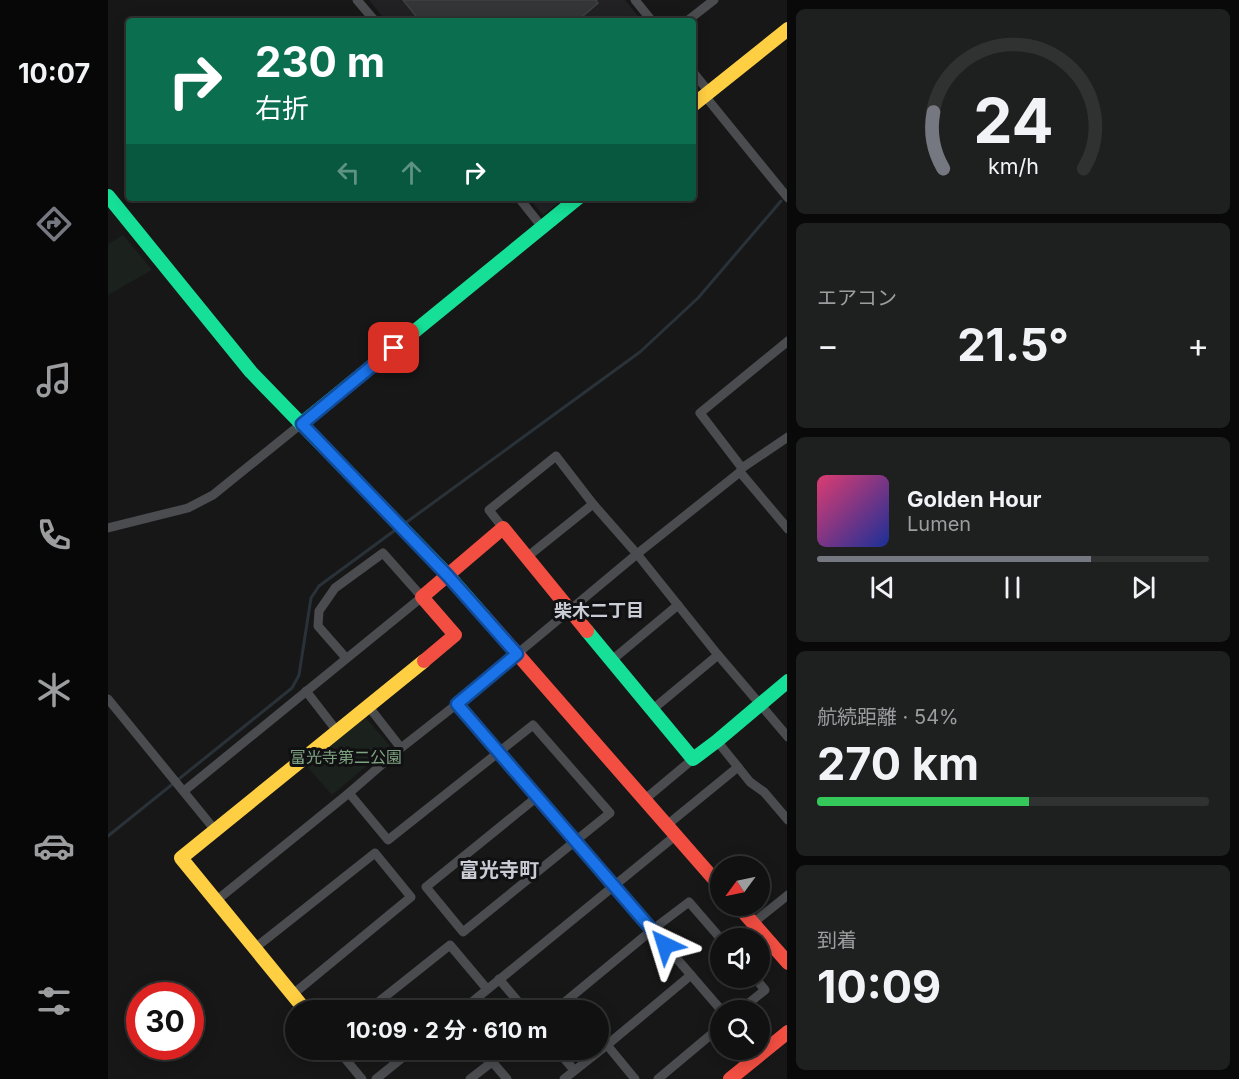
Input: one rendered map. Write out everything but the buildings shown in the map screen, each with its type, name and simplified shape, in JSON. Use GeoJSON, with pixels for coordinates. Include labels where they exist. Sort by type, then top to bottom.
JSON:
{"type":"FeatureCollection","features":[{"type":"Feature","properties":{"kind":"street"},"geometry":{"type":"LineString","coordinates":[[357,0],[372,18]]}},
{"type":"Feature","properties":{"kind":"street"},"geometry":{"type":"LineString","coordinates":[[635,0],[650,18]]}},
{"type":"Feature","properties":{"kind":"street"},"geometry":{"type":"LineString","coordinates":[[691,18],[714,0]]}},
{"type":"Feature","properties":{"kind":"street"},"geometry":{"type":"LineString","coordinates":[[696,103],[787,30]]}},
{"type":"Feature","properties":{"kind":"street"},"geometry":{"type":"LineString","coordinates":[[696,77],[787,197]]}},
{"type":"Feature","properties":{"kind":"street"},"geometry":{"type":"LineString","coordinates":[[108,196],[251,372],[448,576],[710,875]]}},
{"type":"Feature","properties":{"kind":"street"},"geometry":{"type":"LineString","coordinates":[[521,201],[542,227]]}},
{"type":"Feature","properties":{"kind":"street"},"geometry":{"type":"LineString","coordinates":[[108,528],[188,508],[213,495],[574,201]]}},
{"type":"Feature","properties":{"kind":"street"},"geometry":{"type":"LineString","coordinates":[[787,342],[700,413],[787,528]]}},
{"type":"Feature","properties":{"kind":"street"},"geometry":{"type":"LineString","coordinates":[[217,900],[741,470],[787,438]]}},
{"type":"Feature","properties":{"kind":"street"},"geometry":{"type":"LineString","coordinates":[[693,759],[489,510],[556,456],[593,504],[638,554],[718,655],[787,736]]}},
{"type":"Feature","properties":{"kind":"street"},"geometry":{"type":"LineString","coordinates":[[527,557],[593,504]]}},
{"type":"Feature","properties":{"kind":"street"},"geometry":{"type":"LineString","coordinates":[[182,789],[448,576],[503,528]]}},
{"type":"Feature","properties":{"kind":"street"},"geometry":{"type":"LineString","coordinates":[[296,1000],[181,858],[369,707],[454,635],[382,553],[335,588],[319,611],[318,626],[345,658]]}},
{"type":"Feature","properties":{"kind":"street"},"geometry":{"type":"LineString","coordinates":[[612,660],[678,605]]}},
{"type":"Feature","properties":{"kind":"street"},"geometry":{"type":"LineString","coordinates":[[653,710],[718,655]]}},
{"type":"Feature","properties":{"kind":"street"},"geometry":{"type":"LineString","coordinates":[[645,800],[787,682]]}},
{"type":"Feature","properties":{"kind":"street"},"geometry":{"type":"LineString","coordinates":[[306,691],[337,731]]}},
{"type":"Feature","properties":{"kind":"street"},"geometry":{"type":"LineString","coordinates":[[108,699],[215,830]]}},
{"type":"Feature","properties":{"kind":"street"},"geometry":{"type":"LineString","coordinates":[[457,704],[713,1000]]}},
{"type":"Feature","properties":{"kind":"street"},"geometry":{"type":"LineString","coordinates":[[369,707],[401,748]]}},
{"type":"Feature","properties":{"kind":"street"},"geometry":{"type":"LineString","coordinates":[[349,793],[388,840],[533,725],[610,813],[463,932],[426,887],[537,796]]}},
{"type":"Feature","properties":{"kind":"street"},"geometry":{"type":"LineString","coordinates":[[717,741],[750,782],[764,792],[787,819]]}},
{"type":"Feature","properties":{"kind":"street"},"geometry":{"type":"LineString","coordinates":[[474,1000],[615,886],[738,767]]}},
{"type":"Feature","properties":{"kind":"street"},"geometry":{"type":"LineString","coordinates":[[255,948],[375,853],[411,897],[292,995]]}},
{"type":"Feature","properties":{"kind":"street"},"geometry":{"type":"LineString","coordinates":[[753,923],[787,896]]}},
{"type":"Feature","properties":{"kind":"street"},"geometry":{"type":"LineString","coordinates":[[567,1000],[689,902],[711,928]]}},
{"type":"Feature","properties":{"kind":"street"},"geometry":{"type":"LineString","coordinates":[[747,916],[787,962]]}},
{"type":"Feature","properties":{"kind":"street"},"geometry":{"type":"LineString","coordinates":[[381,1000],[450,945],[487,989]]}},
{"type":"Feature","properties":{"kind":"street"},"geometry":{"type":"LineString","coordinates":[[609,1043],[691,975]]}},
{"type":"Feature","properties":{"kind":"street"},"geometry":{"type":"LineString","coordinates":[[499,979],[517,1000]]}},
{"type":"Feature","properties":{"kind":"street"},"geometry":{"type":"LineString","coordinates":[[753,1000],[765,990],[763,988]]}},
{"type":"Feature","properties":{"kind":"street"},"geometry":{"type":"LineString","coordinates":[[730,1079],[787,1033]]}},
{"type":"Feature","properties":{"kind":"street"},"geometry":{"type":"LineString","coordinates":[[658,1079],[710,1035]]}},
{"type":"Feature","properties":{"kind":"street"},"geometry":{"type":"LineString","coordinates":[[609,1047],[635,1079]]}},
{"type":"Feature","properties":{"kind":"street"},"geometry":{"type":"LineString","coordinates":[[346,1060],[362,1079]]}},
{"type":"Feature","properties":{"kind":"street"},"geometry":{"type":"LineString","coordinates":[[376,1079],[400,1060]]}},
{"type":"Feature","properties":{"kind":"street"},"geometry":{"type":"LineString","coordinates":[[566,1060],[574,1070]]}},
{"type":"Feature","properties":{"kind":"street"},"geometry":{"type":"LineString","coordinates":[[564,1079],[587,1060]]}},
{"type":"Feature","properties":{"kind":"street"},"geometry":{"type":"LineString","coordinates":[[470,1079],[492,1062],[507,1079]]}},
{"type":"Feature","properties":{"kind":"shaded area"},"geometry":{"type":"Polygon","coordinates":[[[369,0],[625,0],[640,18],[384,18],[369,0]]]}},
{"type":"Feature","properties":{"kind":"shaded area"},"geometry":{"type":"Polygon","coordinates":[[[531,201],[560,201],[543,215],[531,201]]]}},
{"type":"Feature","properties":{"kind":"green space"},"geometry":{"type":"Polygon","coordinates":[[[123,235],[152,270],[108,295],[108,244],[123,235]]]}},
{"type":"Feature","properties":{"kind":"green space","name":"富光寺第二公園"},"geometry":{"type":"Polygon","coordinates":[[[364,716],[390,746],[332,795],[305,764],[364,716]]]}},
{"type":"Feature","properties":{"kind":"waterway"},"geometry":{"type":"LineString","coordinates":[[404,524],[640,352],[698,298],[781,201]]}},
{"type":"Feature","properties":{"kind":"waterway"},"geometry":{"type":"LineString","coordinates":[[108,836],[292,688],[299,675],[311,598],[319,586],[398,528]]}},
{"type":"Feature","properties":{"kind":"traffic: fast"},"geometry":{"type":"LineString","coordinates":[[108,196],[251,372],[448,575],[484,616]]}},
{"type":"Feature","properties":{"kind":"traffic: fast"},"geometry":{"type":"LineString","coordinates":[[301,424],[574,201]]}},
{"type":"Feature","properties":{"kind":"traffic: fast"},"geometry":{"type":"LineString","coordinates":[[587,631],[693,759],[787,682]]}},
{"type":"Feature","properties":{"kind":"traffic: slow"},"geometry":{"type":"LineString","coordinates":[[696,103],[787,30]]}},
{"type":"Feature","properties":{"kind":"traffic: slow"},"geometry":{"type":"LineString","coordinates":[[297,1000],[181,858],[424,661]]}},
{"type":"Feature","properties":{"kind":"traffic: jam"},"geometry":{"type":"LineString","coordinates":[[424,661],[455,635],[422,597],[503,528],[587,631]]}},
{"type":"Feature","properties":{"kind":"traffic: jam"},"geometry":{"type":"LineString","coordinates":[[484,616],[710,875]]}},
{"type":"Feature","properties":{"kind":"traffic: jam"},"geometry":{"type":"LineString","coordinates":[[747,916],[787,962]]}},
{"type":"Feature","properties":{"kind":"traffic: jam"},"geometry":{"type":"LineString","coordinates":[[730,1079],[787,1033]]}},
{"type":"Feature","properties":{"kind":"district","name":"柴木二丁目"},"geometry":{"type":"Point","coordinates":[599,611]}},
{"type":"Feature","properties":{"kind":"district","name":"富光寺町"},"geometry":{"type":"Point","coordinates":[499,870]}},
{"type":"Feature","properties":{"kind":"route"},"geometry":{"type":"LineString","coordinates":[[394,348],[302,424],[448,576],[517,654],[457,704],[665,945]]}}]}
